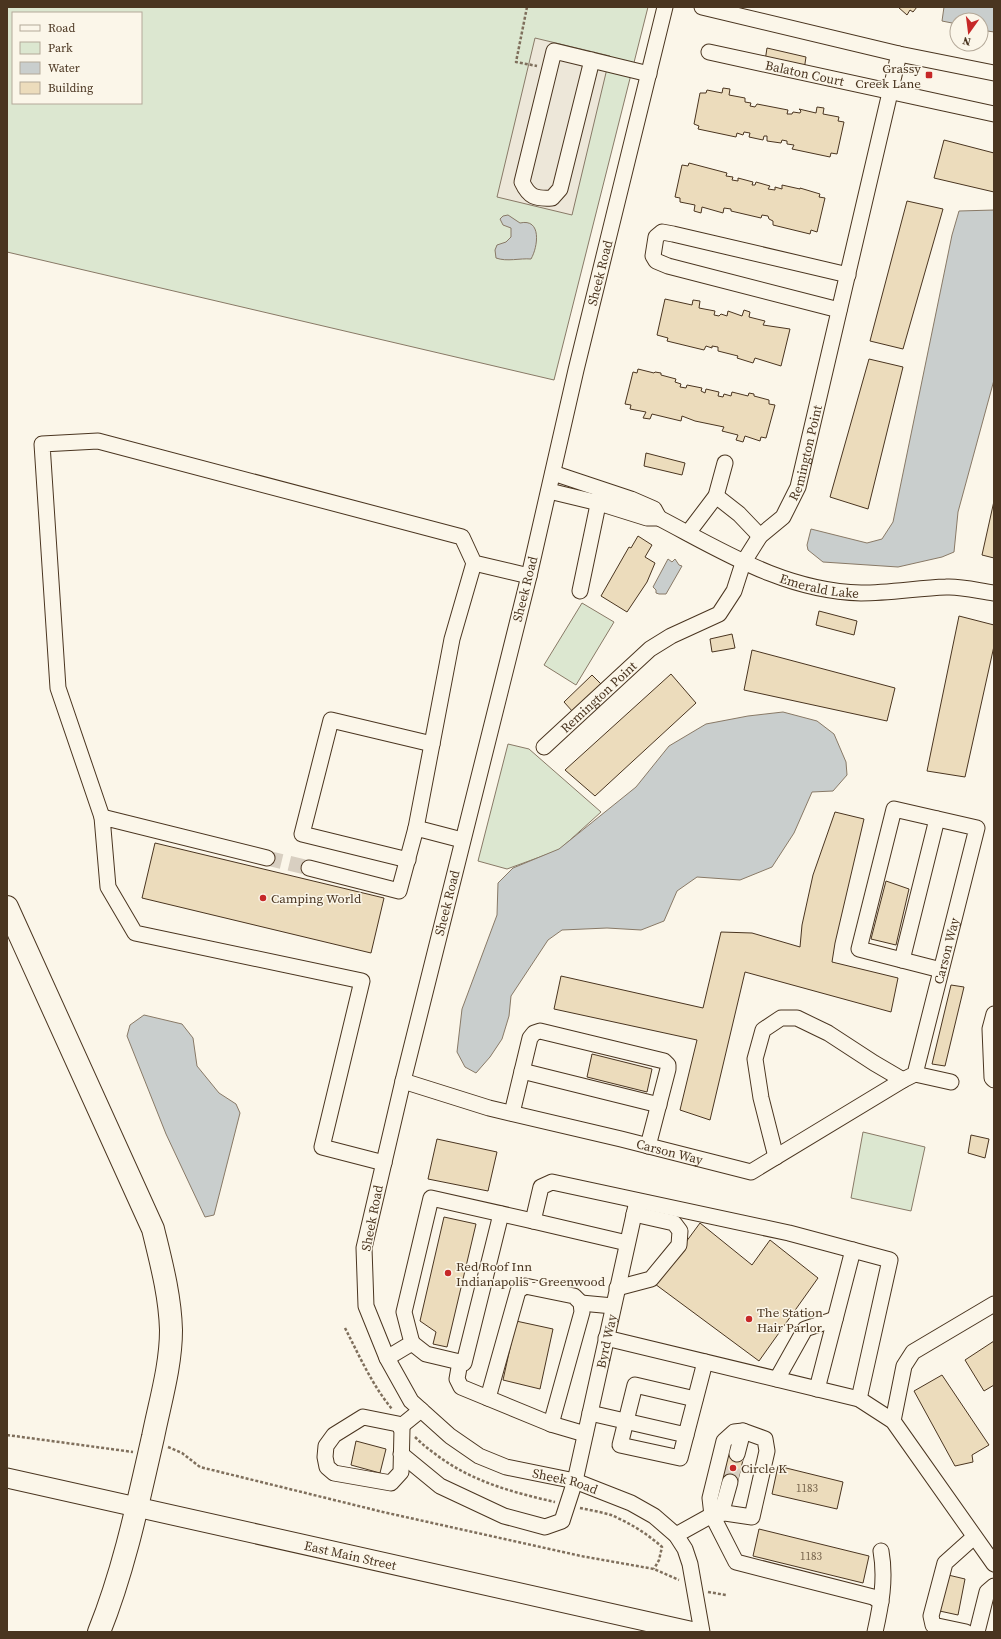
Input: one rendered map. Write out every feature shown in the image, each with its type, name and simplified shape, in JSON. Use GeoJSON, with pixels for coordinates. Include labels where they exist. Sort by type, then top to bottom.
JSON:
{"type":"FeatureCollection","features":[{"type":"Feature","properties":{"kind":"highway"},"geometry":{"type":"LineString","coordinates":[[7,906],[153,1229],[166,1278],[171,1330],[166,1377],[137,1507],[109,1606],[98,1632]]}},
{"type":"Feature","properties":{"kind":"main road","name":"East Main Street"},"geometry":{"type":"LineString","coordinates":[[7,1478],[694,1632]]}},
{"type":"Feature","properties":{"kind":"street","name":"Sheek Road"},"geometry":{"type":"LineString","coordinates":[[665,7],[578,362],[549,491],[403,1081],[364,1248],[366,1306],[387,1358],[411,1401],[450,1436],[479,1456],[506,1466],[575,1481],[631,1502],[654,1516],[676,1535],[685,1549],[690,1564],[702,1632]]}},
{"type":"Feature","properties":{"kind":"street"},"geometry":{"type":"LineString","coordinates":[[702,7],[899,54],[994,73]]}},
{"type":"Feature","properties":{"kind":"street"},"geometry":{"type":"LineString","coordinates":[[592,60],[560,190],[552,198],[537,198],[526,192],[522,182],[554,51],[592,60],[649,74]]}},
{"type":"Feature","properties":{"kind":"street","name":"Balaton Court"},"geometry":{"type":"LineString","coordinates":[[709,52],[890,93],[994,114]]}},
{"type":"Feature","properties":{"kind":"street","name":"Remington Point"},"geometry":{"type":"LineString","coordinates":[[544,747],[650,649],[671,636],[719,614],[734,591],[743,563],[760,536],[783,517],[798,487],[899,54]]}},
{"type":"Feature","properties":{"kind":"street"},"geometry":{"type":"LineString","coordinates":[[839,310],[668,266],[656,261],[653,256],[654,244],[656,237],[662,232],[848,275]]}},
{"type":"Feature","properties":{"kind":"street"},"geometry":{"type":"LineString","coordinates":[[309,868],[399,891],[416,828],[452,639],[474,563],[462,537],[98,441],[42,444],[58,688],[102,817],[108,887],[135,933],[362,981],[322,1147],[384,1163]]}},
{"type":"Feature","properties":{"kind":"street"},"geometry":{"type":"LineString","coordinates":[[688,533],[716,496],[725,464]]}},
{"type":"Feature","properties":{"kind":"street","name":"Emerald Lake"},"geometry":{"type":"LineString","coordinates":[[553,473],[602,488],[631,499],[654,510],[659,518]]}},
{"type":"Feature","properties":{"kind":"street"},"geometry":{"type":"LineString","coordinates":[[580,591],[602,488]]}},
{"type":"Feature","properties":{"kind":"street","name":"Emerald Lake"},"geometry":{"type":"LineString","coordinates":[[549,491],[647,518],[659,518],[743,563],[784,580],[825,589],[867,593],[902,592],[947,587],[994,593]]}},
{"type":"Feature","properties":{"kind":"street"},"geometry":{"type":"LineString","coordinates":[[716,496],[739,514],[760,536]]}},
{"type":"Feature","properties":{"kind":"street"},"geometry":{"type":"LineString","coordinates":[[474,563],[528,576]]}},
{"type":"Feature","properties":{"kind":"street"},"geometry":{"type":"LineString","coordinates":[[408,860],[302,834],[330,720],[432,744]]}},
{"type":"Feature","properties":{"kind":"street"},"geometry":{"type":"LineString","coordinates":[[902,960],[937,819],[894,809],[859,949],[941,970]]}},
{"type":"Feature","properties":{"kind":"street"},"geometry":{"type":"LineString","coordinates":[[102,817],[267,858]]}},
{"type":"Feature","properties":{"kind":"street","name":"Carson Way"},"geometry":{"type":"LineString","coordinates":[[403,1081],[512,1113],[751,1172],[909,1077],[941,970],[977,828],[937,819]]}},
{"type":"Feature","properties":{"kind":"street"},"geometry":{"type":"LineString","coordinates":[[416,828],[462,840]]}},
{"type":"Feature","properties":{"kind":"street"},"geometry":{"type":"LineString","coordinates":[[993,1079],[990,1029],[994,1014]]}},
{"type":"Feature","properties":{"kind":"street"},"geometry":{"type":"LineString","coordinates":[[776,1157],[761,1098],[755,1059],[763,1030],[781,1018],[797,1018],[828,1033],[874,1063],[909,1077],[951,1082]]}},
{"type":"Feature","properties":{"kind":"street"},"geometry":{"type":"LineString","coordinates":[[512,1113],[530,1038],[534,1033],[540,1031],[664,1061],[668,1065],[668,1069],[648,1146]]}},
{"type":"Feature","properties":{"kind":"street"},"geometry":{"type":"LineString","coordinates":[[522,1070],[659,1105]]}},
{"type":"Feature","properties":{"kind":"street"},"geometry":{"type":"LineString","coordinates":[[533,1221],[541,1187],[552,1182],[635,1208],[674,1223],[680,1231],[680,1245],[651,1279],[617,1288]]}},
{"type":"Feature","properties":{"kind":"street"},"geometry":{"type":"LineString","coordinates":[[501,1214],[464,1363],[426,1354],[412,1343],[404,1312],[431,1198],[533,1221],[627,1243]]}},
{"type":"Feature","properties":{"kind":"street"},"geometry":{"type":"LineString","coordinates":[[635,1208],[789,1233],[890,1260],[859,1399]]}},
{"type":"Feature","properties":{"kind":"street","name":"Byrd Way"},"geometry":{"type":"LineString","coordinates":[[401,1454],[440,1486],[504,1516],[546,1527],[562,1521],[575,1481],[635,1208]]}},
{"type":"Feature","properties":{"kind":"street"},"geometry":{"type":"LineString","coordinates":[[817,1389],[853,1250]]}},
{"type":"Feature","properties":{"kind":"street"},"geometry":{"type":"LineString","coordinates":[[488,1398],[518,1291],[525,1286],[574,1296],[581,1303],[582,1312],[551,1424]]}},
{"type":"Feature","properties":{"kind":"street"},"geometry":{"type":"LineString","coordinates":[[581,1303],[613,1306]]}},
{"type":"Feature","properties":{"kind":"street"},"geometry":{"type":"LineString","coordinates":[[893,1421],[904,1366],[913,1352],[994,1304]]}},
{"type":"Feature","properties":{"kind":"street"},"geometry":{"type":"LineString","coordinates":[[777,1379],[805,1329],[835,1319]]}},
{"type":"Feature","properties":{"kind":"street"},"geometry":{"type":"LineString","coordinates":[[606,1338],[859,1399],[893,1421],[994,1564]]}},
{"type":"Feature","properties":{"kind":"street"},"geometry":{"type":"LineString","coordinates":[[387,1358],[412,1343]]}},
{"type":"Feature","properties":{"kind":"street"},"geometry":{"type":"LineString","coordinates":[[460,1362],[458,1379],[461,1387],[551,1424],[585,1434]]}},
{"type":"Feature","properties":{"kind":"street"},"geometry":{"type":"LineString","coordinates":[[695,1399],[634,1385],[620,1445],[680,1458],[705,1362]]}},
{"type":"Feature","properties":{"kind":"street"},"geometry":{"type":"LineString","coordinates":[[400,1427],[421,1410]]}},
{"type":"Feature","properties":{"kind":"street"},"geometry":{"type":"LineString","coordinates":[[590,1413],[686,1435]]}},
{"type":"Feature","properties":{"kind":"street"},"geometry":{"type":"LineString","coordinates":[[363,1417],[398,1424],[400,1427],[402,1429],[401,1472],[391,1483],[334,1472],[327,1467],[325,1457],[326,1446],[334,1434],[363,1417]]}},
{"type":"Feature","properties":{"kind":"street"},"geometry":{"type":"LineString","coordinates":[[737,1454],[743,1431]]}},
{"type":"Feature","properties":{"kind":"street"},"geometry":{"type":"LineString","coordinates":[[718,1514],[752,1517],[767,1451],[765,1439],[743,1431],[734,1432],[724,1441],[710,1498],[718,1514],[736,1562],[873,1597],[881,1602]]}},
{"type":"Feature","properties":{"kind":"street"},"geometry":{"type":"LineString","coordinates":[[676,1535],[718,1514],[723,1507],[730,1482]]}},
{"type":"Feature","properties":{"kind":"street"},"geometry":{"type":"LineString","coordinates":[[966,1632],[933,1625],[930,1616],[945,1563],[974,1537]]}},
{"type":"Feature","properties":{"kind":"street"},"geometry":{"type":"LineString","coordinates":[[875,1632],[881,1602],[884,1566],[881,1551]]}},
{"type":"Feature","properties":{"kind":"street"},"geometry":{"type":"LineString","coordinates":[[977,1632],[987,1592],[994,1586]]}},
{"type":"Feature","properties":{"kind":"path"},"geometry":{"type":"LineString","coordinates":[[527,7],[516,62],[550,69]]}},
{"type":"Feature","properties":{"kind":"path"},"geometry":{"type":"LineString","coordinates":[[7,1435],[139,1452]]}},
{"type":"Feature","properties":{"kind":"path"},"geometry":{"type":"LineString","coordinates":[[168,1447],[182,1453],[200,1467],[383,1512],[581,1556],[654,1569],[675,1577]]}},
{"type":"Feature","properties":{"kind":"green space"},"geometry":{"type":"Polygon","coordinates":[[[7,7],[648,7],[554,380],[7,252],[7,7]]]}},
{"type":"Feature","properties":{"kind":"green space"},"geometry":{"type":"Polygon","coordinates":[[[582,603],[614,622],[576,685],[544,665],[582,603]]]}},
{"type":"Feature","properties":{"kind":"green space"},"geometry":{"type":"Polygon","coordinates":[[[508,744],[529,749],[601,812],[559,850],[507,869],[478,861],[508,744]]]}},
{"type":"Feature","properties":{"kind":"green space"},"geometry":{"type":"Polygon","coordinates":[[[863,1132],[925,1147],[911,1211],[851,1198],[863,1132]]]}},
{"type":"Feature","properties":{"kind":"shaded area"},"geometry":{"type":"Polygon","coordinates":[[[535,38],[610,56],[572,215],[497,197],[535,38]]]}},
{"type":"Feature","properties":{"kind":"water"},"geometry":{"type":"Polygon","coordinates":[[[944,7],[994,7],[994,32],[989,31],[989,12],[949,12],[949,22],[942,21],[944,7]]]}},
{"type":"Feature","properties":{"kind":"water"},"geometry":{"type":"Polygon","coordinates":[[[994,210],[994,380],[958,512],[954,552],[942,557],[898,567],[823,562],[808,550],[807,545],[811,529],[867,543],[882,539],[893,522],[952,235],[959,211],[994,210]]]}},
{"type":"Feature","properties":{"kind":"water"},"geometry":{"type":"Polygon","coordinates":[[[508,215],[520,223],[532,225],[535,229],[536,241],[531,259],[505,260],[496,258],[495,250],[497,245],[506,242],[511,237],[511,228],[503,225],[500,219],[503,216],[508,215]]]}},
{"type":"Feature","properties":{"kind":"water"},"geometry":{"type":"Polygon","coordinates":[[[668,559],[672,562],[675,559],[679,565],[682,566],[666,594],[659,594],[656,593],[656,590],[653,587],[668,559]]]}},
{"type":"Feature","properties":{"kind":"water"},"geometry":{"type":"Polygon","coordinates":[[[783,712],[817,721],[834,734],[846,762],[847,775],[833,791],[812,792],[794,833],[772,867],[740,880],[697,877],[677,891],[664,921],[641,930],[607,928],[562,930],[548,940],[511,996],[509,1016],[502,1039],[490,1057],[476,1073],[465,1067],[457,1052],[462,1009],[497,915],[498,883],[513,868],[559,849],[636,787],[669,746],[706,724],[748,716],[783,712]]]}},
{"type":"Feature","properties":{"kind":"water"},"geometry":{"type":"Polygon","coordinates":[[[144,1015],[182,1024],[193,1038],[197,1066],[219,1093],[236,1104],[240,1113],[214,1215],[205,1217],[166,1134],[127,1036],[130,1025],[144,1015]]]}},
{"type":"Feature","properties":{"kind":"building"},"geometry":{"type":"Polygon","coordinates":[[[898,7],[917,7],[913,12],[910,10],[907,15],[898,7]]]}},
{"type":"Feature","properties":{"kind":"building"},"geometry":{"type":"Polygon","coordinates":[[[767,48],[806,57],[804,70],[765,61],[767,48]]]}},
{"type":"Feature","properties":{"kind":"building"},"geometry":{"type":"Polygon","coordinates":[[[723,88],[730,89],[729,95],[745,98],[745,102],[751,103],[750,106],[755,107],[757,104],[788,110],[787,114],[792,114],[793,112],[800,113],[801,111],[799,109],[816,113],[817,107],[824,108],[823,114],[839,117],[838,121],[844,122],[837,154],[831,153],[830,157],[792,149],[794,145],[787,144],[787,141],[782,140],[781,143],[767,141],[767,136],[764,136],[763,140],[749,137],[750,133],[744,132],[743,135],[737,133],[736,137],[698,129],[699,126],[694,124],[700,93],[706,93],[707,90],[722,93],[723,88]]]}},
{"type":"Feature","properties":{"kind":"building"},"geometry":{"type":"Polygon","coordinates":[[[944,140],[994,153],[994,192],[934,178],[944,140]]]}},
{"type":"Feature","properties":{"kind":"building"},"geometry":{"type":"Polygon","coordinates":[[[689,163],[727,173],[726,176],[733,177],[732,180],[738,181],[738,178],[753,182],[752,185],[755,185],[756,182],[770,186],[768,189],[775,190],[775,187],[782,189],[782,185],[800,188],[820,194],[819,197],[825,198],[817,232],[811,230],[810,234],[773,225],[773,221],[769,219],[768,216],[762,215],[761,218],[731,211],[731,209],[724,208],[723,213],[702,207],[701,213],[694,211],[695,205],[680,202],[680,198],[675,197],[682,165],[688,166],[689,163]]]}},
{"type":"Feature","properties":{"kind":"building"},"geometry":{"type":"Polygon","coordinates":[[[907,201],[943,209],[903,349],[870,341],[907,201]]]}},
{"type":"Feature","properties":{"kind":"building"},"geometry":{"type":"Polygon","coordinates":[[[665,299],[692,305],[693,300],[700,301],[699,308],[715,311],[714,315],[719,316],[721,314],[727,316],[728,311],[742,316],[744,310],[750,312],[749,317],[765,321],[763,325],[790,329],[781,366],[755,358],[753,363],[737,358],[738,356],[718,351],[718,347],[712,346],[712,348],[706,346],[704,350],[667,341],[668,338],[657,335],[665,299]]]}},
{"type":"Feature","properties":{"kind":"building"},"geometry":{"type":"Polygon","coordinates":[[[869,359],[903,367],[868,509],[830,497],[869,359]]]}},
{"type":"Feature","properties":{"kind":"building"},"geometry":{"type":"Polygon","coordinates":[[[638,369],[661,373],[661,375],[676,379],[675,382],[681,384],[680,387],[686,388],[687,385],[702,388],[701,391],[705,393],[706,389],[719,392],[718,396],[723,397],[724,394],[731,396],[732,392],[748,396],[749,393],[769,400],[769,404],[775,405],[766,438],[761,437],[760,441],[745,436],[743,442],[736,440],[738,435],[722,431],[724,427],[695,421],[682,416],[681,421],[652,414],[650,419],[643,418],[646,412],[630,409],[631,405],[625,404],[633,372],[637,373],[638,369]]]}},
{"type":"Feature","properties":{"kind":"building"},"geometry":{"type":"Polygon","coordinates":[[[646,453],[685,463],[682,475],[644,466],[646,453]]]}},
{"type":"Feature","properties":{"kind":"building"},"geometry":{"type":"Polygon","coordinates":[[[994,501],[994,558],[982,555],[994,501]]]}},
{"type":"Feature","properties":{"kind":"building"},"geometry":{"type":"Polygon","coordinates":[[[638,536],[652,545],[645,557],[655,563],[647,582],[627,612],[601,596],[629,547],[631,548],[638,536]]]}},
{"type":"Feature","properties":{"kind":"building"},"geometry":{"type":"Polygon","coordinates":[[[819,611],[857,621],[854,635],[816,625],[819,611]]]}},
{"type":"Feature","properties":{"kind":"building"},"geometry":{"type":"Polygon","coordinates":[[[959,616],[994,625],[994,646],[965,777],[927,771],[959,616]]]}},
{"type":"Feature","properties":{"kind":"building"},"geometry":{"type":"Polygon","coordinates":[[[732,634],[735,648],[712,652],[710,639],[732,634]]]}},
{"type":"Feature","properties":{"kind":"building"},"geometry":{"type":"Polygon","coordinates":[[[752,650],[895,688],[887,721],[744,690],[752,650]]]}},
{"type":"Feature","properties":{"kind":"building"},"geometry":{"type":"Polygon","coordinates":[[[671,674],[696,703],[595,796],[565,770],[671,674]]]}},
{"type":"Feature","properties":{"kind":"building"},"geometry":{"type":"Polygon","coordinates":[[[592,675],[601,684],[573,712],[564,702],[592,675]]]}},
{"type":"Feature","properties":{"kind":"building"},"geometry":{"type":"Polygon","coordinates":[[[835,812],[864,819],[835,943],[832,962],[898,978],[891,1012],[745,972],[710,1120],[680,1110],[697,1040],[554,1009],[561,976],[703,1008],[721,932],[752,933],[800,947],[802,925],[813,875],[835,812]]]}},
{"type":"Feature","properties":{"kind":"building","name":"Camping World"},"geometry":{"type":"Polygon","coordinates":[[[155,843],[384,898],[371,953],[142,898],[155,843]]]}},
{"type":"Feature","properties":{"kind":"building"},"geometry":{"type":"Polygon","coordinates":[[[886,881],[909,889],[896,945],[871,939],[886,881]]]}},
{"type":"Feature","properties":{"kind":"building"},"geometry":{"type":"Polygon","coordinates":[[[951,985],[964,987],[945,1066],[932,1064],[951,985]]]}},
{"type":"Feature","properties":{"kind":"building"},"geometry":{"type":"Polygon","coordinates":[[[592,1054],[652,1069],[647,1092],[587,1077],[592,1054]]]}},
{"type":"Feature","properties":{"kind":"building"},"geometry":{"type":"Polygon","coordinates":[[[971,1135],[989,1139],[985,1158],[968,1153],[971,1135]]]}},
{"type":"Feature","properties":{"kind":"building"},"geometry":{"type":"Polygon","coordinates":[[[437,1139],[497,1152],[488,1191],[428,1179],[437,1139]]]}},
{"type":"Feature","properties":{"kind":"building","name":"Red Roof Inn Indianapolis - Greenwood"},"geometry":{"type":"Polygon","coordinates":[[[444,1217],[476,1224],[447,1347],[433,1344],[436,1332],[420,1321],[444,1217]]]}},
{"type":"Feature","properties":{"kind":"building"},"geometry":{"type":"Polygon","coordinates":[[[700,1223],[752,1265],[770,1240],[818,1278],[759,1361],[655,1284],[700,1223]]]}},
{"type":"Feature","properties":{"kind":"building"},"geometry":{"type":"Polygon","coordinates":[[[516,1321],[553,1329],[540,1389],[503,1380],[516,1321]]]}},
{"type":"Feature","properties":{"kind":"building"},"geometry":{"type":"Polygon","coordinates":[[[994,1341],[994,1385],[984,1391],[965,1360],[994,1341]]]}},
{"type":"Feature","properties":{"kind":"building"},"geometry":{"type":"Polygon","coordinates":[[[942,1375],[989,1445],[972,1455],[973,1462],[955,1466],[914,1391],[942,1375]]]}},
{"type":"Feature","properties":{"kind":"building"},"geometry":{"type":"Polygon","coordinates":[[[356,1441],[386,1449],[380,1473],[351,1465],[356,1441]]]}},
{"type":"Feature","properties":{"kind":"building","name":"Circle K"},"geometry":{"type":"Polygon","coordinates":[[[729,1452],[744,1456],[737,1484],[722,1480],[729,1452]]]}},
{"type":"Feature","properties":{"kind":"building","name":"Circle K"},"geometry":{"type":"Polygon","coordinates":[[[778,1466],[843,1482],[837,1509],[772,1494],[778,1466]]]}},
{"type":"Feature","properties":{"kind":"building"},"geometry":{"type":"Polygon","coordinates":[[[759,1529],[869,1556],[863,1583],[753,1556],[759,1529]]]}},
{"type":"Feature","properties":{"kind":"building"},"geometry":{"type":"Polygon","coordinates":[[[944,1574],[965,1579],[958,1615],[935,1610],[944,1574]]]}},
{"type":"Feature","properties":{"kind":"tunnel"},"geometry":{"type":"LineString","coordinates":[[267,858],[309,868]]}},
{"type":"Feature","properties":{"kind":"tunnel"},"geometry":{"type":"LineString","coordinates":[[730,1482],[737,1454]]}},
{"type":"Feature","properties":{"kind":"place","name":"Grassy Creek Lane"},"geometry":{"type":"Point","coordinates":[929,75]}},
{"type":"Feature","properties":{"kind":"place","name":"Camping World"},"geometry":{"type":"Point","coordinates":[263,898]}},
{"type":"Feature","properties":{"kind":"place","name":"Red Roof Inn Indianapolis - Greenwood"},"geometry":{"type":"Point","coordinates":[448,1273]}},
{"type":"Feature","properties":{"kind":"place","name":"The Station Hair Parlor"},"geometry":{"type":"Point","coordinates":[749,1319]}},
{"type":"Feature","properties":{"kind":"place","name":"Circle K"},"geometry":{"type":"Point","coordinates":[733,1468]}}]}
